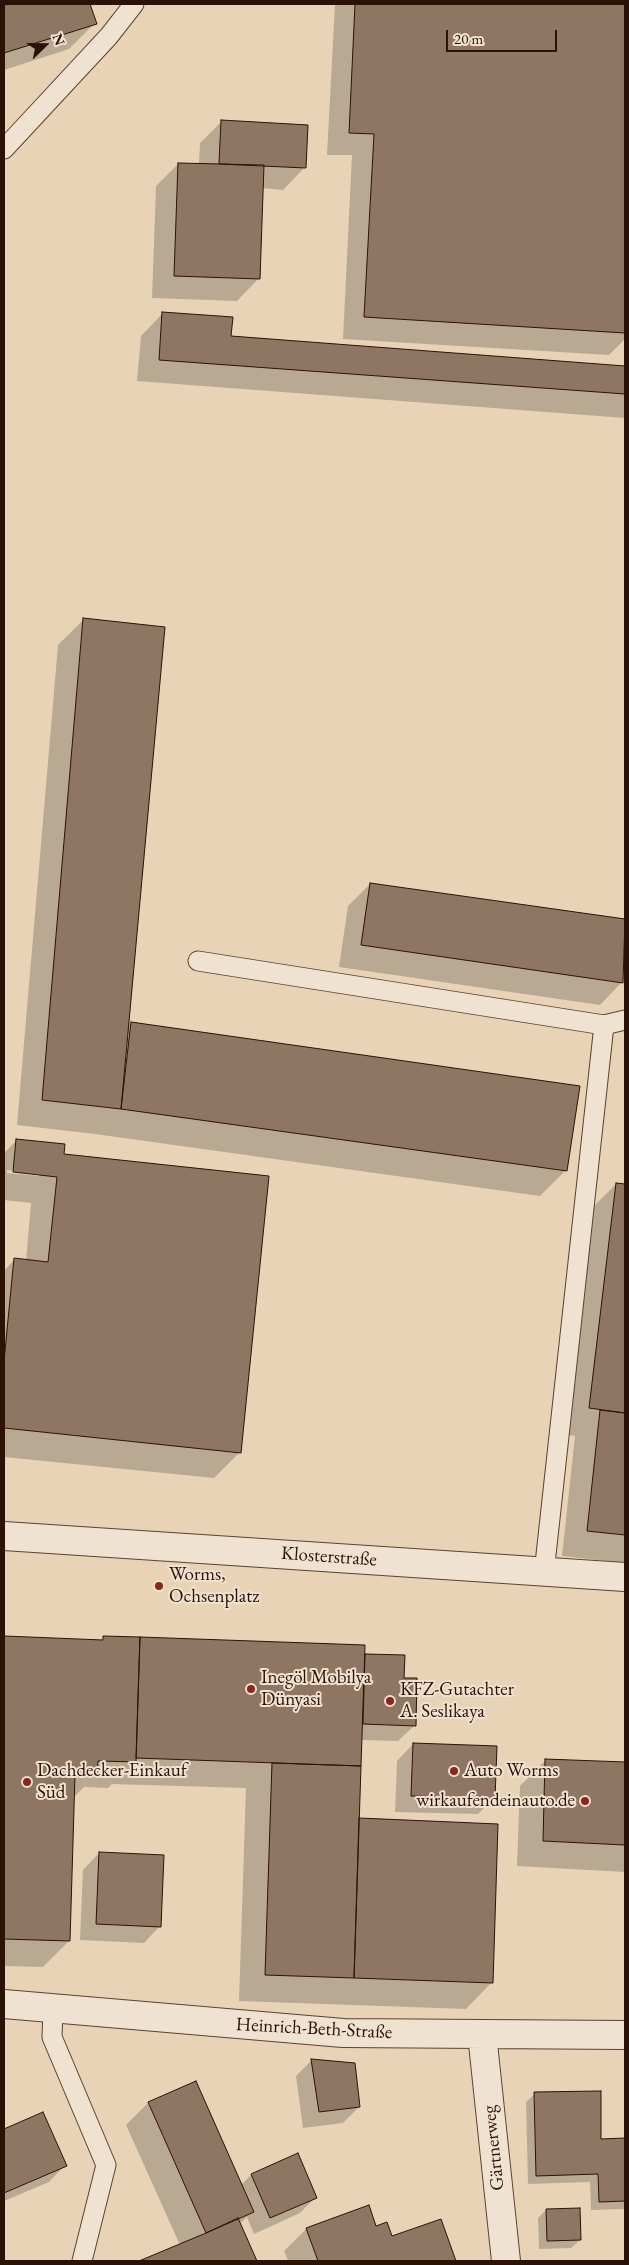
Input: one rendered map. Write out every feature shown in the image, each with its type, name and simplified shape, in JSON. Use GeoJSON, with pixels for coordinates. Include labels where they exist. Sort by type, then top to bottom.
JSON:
{"type":"FeatureCollection","features":[{"type":"Feature","properties":{"kind":"street","name":"Klosterstraße"},"geometry":{"type":"LineString","coordinates":[[4,1536],[625,1578]]}},
{"type":"Feature","properties":{"kind":"street","name":"Heinrich-Beth-Straße"},"geometry":{"type":"LineString","coordinates":[[4,2004],[53,2010],[343,2033],[625,2035]]}},
{"type":"Feature","properties":{"kind":"street","name":"Gärtnerweg"},"geometry":{"type":"LineString","coordinates":[[482,2034],[506,2261]]}},
{"type":"Feature","properties":{"kind":"lane"},"geometry":{"type":"LineString","coordinates":[[4,149],[109,36],[134,4]]}},
{"type":"Feature","properties":{"kind":"lane"},"geometry":{"type":"LineString","coordinates":[[198,961],[604,1025],[625,1020]]}},
{"type":"Feature","properties":{"kind":"lane"},"geometry":{"type":"LineString","coordinates":[[544,1573],[604,1025]]}},
{"type":"Feature","properties":{"kind":"lane"},"geometry":{"type":"LineString","coordinates":[[53,2010],[52,2037],[106,2165],[82,2261]]}},
{"type":"Feature","properties":{"kind":"building"},"geometry":{"type":"Polygon","coordinates":[[[4,4],[90,4],[97,24],[4,53],[4,4]]]}},
{"type":"Feature","properties":{"kind":"building"},"geometry":{"type":"Polygon","coordinates":[[[355,4],[625,4],[625,333],[364,317],[374,134],[349,133],[355,4]]]}},
{"type":"Feature","properties":{"kind":"building"},"geometry":{"type":"Polygon","coordinates":[[[221,120],[308,125],[306,168],[219,164],[221,120]]]}},
{"type":"Feature","properties":{"kind":"building"},"geometry":{"type":"Polygon","coordinates":[[[178,163],[264,165],[260,279],[174,276],[178,163]]]}},
{"type":"Feature","properties":{"kind":"building"},"geometry":{"type":"Polygon","coordinates":[[[162,312],[233,317],[231,336],[625,366],[625,394],[159,360],[162,312]]]}},
{"type":"Feature","properties":{"kind":"building"},"geometry":{"type":"Polygon","coordinates":[[[83,618],[165,627],[121,1109],[42,1100],[83,618]]]}},
{"type":"Feature","properties":{"kind":"building"},"geometry":{"type":"Polygon","coordinates":[[[370,883],[625,919],[623,983],[361,945],[370,883]]]}},
{"type":"Feature","properties":{"kind":"building"},"geometry":{"type":"Polygon","coordinates":[[[131,1022],[580,1086],[567,1171],[121,1109],[131,1022]]]}},
{"type":"Feature","properties":{"kind":"building"},"geometry":{"type":"Polygon","coordinates":[[[16,1139],[65,1144],[64,1154],[269,1176],[241,1453],[4,1428],[4,1361],[14,1258],[48,1262],[57,1177],[13,1172],[16,1139]]]}},
{"type":"Feature","properties":{"kind":"building"},"geometry":{"type":"Polygon","coordinates":[[[616,1183],[625,1184],[625,1413],[589,1408],[616,1183]]]}},
{"type":"Feature","properties":{"kind":"building"},"geometry":{"type":"Polygon","coordinates":[[[600,1410],[625,1413],[625,1535],[587,1531],[600,1410]]]}},
{"type":"Feature","properties":{"kind":"building"},"geometry":{"type":"Polygon","coordinates":[[[4,1636],[103,1640],[103,1636],[140,1637],[136,1762],[98,1761],[97,1776],[75,1775],[70,1941],[4,1939],[4,1636]]]}},
{"type":"Feature","properties":{"kind":"building","name":"Inegöl Mobilya Dünyasi"},"geometry":{"type":"Polygon","coordinates":[[[140,1637],[365,1645],[361,1766],[136,1758],[140,1637]]]}},
{"type":"Feature","properties":{"kind":"building","name":"KFZ-Gutachter A. Seslikaya"},"geometry":{"type":"Polygon","coordinates":[[[365,1654],[405,1655],[404,1678],[417,1678],[416,1726],[363,1724],[365,1654]]]}},
{"type":"Feature","properties":{"kind":"building","name":"Auto Worms"},"geometry":{"type":"Polygon","coordinates":[[[413,1743],[497,1746],[495,1799],[411,1796],[413,1743]]]}},
{"type":"Feature","properties":{"kind":"building","name":"wirkaufendeinauto.de"},"geometry":{"type":"Polygon","coordinates":[[[545,1759],[625,1762],[625,1845],[543,1841],[545,1759]]]}},
{"type":"Feature","properties":{"kind":"building"},"geometry":{"type":"Polygon","coordinates":[[[272,1763],[361,1766],[354,1978],[265,1975],[272,1763]]]}},
{"type":"Feature","properties":{"kind":"building"},"geometry":{"type":"Polygon","coordinates":[[[359,1818],[498,1824],[493,1983],[354,1978],[359,1818]]]}},
{"type":"Feature","properties":{"kind":"building"},"geometry":{"type":"Polygon","coordinates":[[[99,1852],[164,1855],[161,1927],[96,1924],[99,1852]]]}},
{"type":"Feature","properties":{"kind":"building"},"geometry":{"type":"Polygon","coordinates":[[[311,2059],[355,2063],[360,2107],[319,2112],[311,2059]]]}},
{"type":"Feature","properties":{"kind":"building"},"geometry":{"type":"Polygon","coordinates":[[[196,2081],[254,2212],[206,2233],[148,2102],[196,2081]]]}},
{"type":"Feature","properties":{"kind":"building"},"geometry":{"type":"Polygon","coordinates":[[[601,2091],[601,2139],[625,2138],[625,2201],[599,2202],[598,2174],[536,2176],[534,2092],[601,2091]]]}},
{"type":"Feature","properties":{"kind":"building"},"geometry":{"type":"Polygon","coordinates":[[[43,2112],[67,2166],[4,2193],[4,2129],[43,2112]]]}},
{"type":"Feature","properties":{"kind":"building"},"geometry":{"type":"Polygon","coordinates":[[[298,2153],[317,2198],[270,2218],[251,2174],[298,2153]]]}},
{"type":"Feature","properties":{"kind":"building"},"geometry":{"type":"Polygon","coordinates":[[[369,2205],[376,2226],[387,2222],[392,2236],[441,2219],[456,2261],[318,2261],[306,2228],[369,2205]]]}},
{"type":"Feature","properties":{"kind":"building"},"geometry":{"type":"Polygon","coordinates":[[[580,2208],[581,2240],[547,2241],[546,2209],[580,2208]]]}},
{"type":"Feature","properties":{"kind":"building"},"geometry":{"type":"Polygon","coordinates":[[[238,2218],[257,2261],[139,2261],[206,2233],[238,2218]]]}},
{"type":"Feature","properties":{"kind":"place","name":"Worms, Ochsenplatz"},"geometry":{"type":"Point","coordinates":[159,1586]}},
{"type":"Feature","properties":{"kind":"place","name":"Inegöl Mobilya Dünyasi"},"geometry":{"type":"Point","coordinates":[251,1689]}},
{"type":"Feature","properties":{"kind":"place","name":"KFZ-Gutachter A. Seslikaya"},"geometry":{"type":"Point","coordinates":[390,1701]}},
{"type":"Feature","properties":{"kind":"place","name":"Auto Worms"},"geometry":{"type":"Point","coordinates":[454,1771]}},
{"type":"Feature","properties":{"kind":"place","name":"Dachdecker-Einkauf Süd"},"geometry":{"type":"Point","coordinates":[27,1782]}},
{"type":"Feature","properties":{"kind":"place","name":"wirkaufendeinauto.de"},"geometry":{"type":"Point","coordinates":[585,1801]}}]}
